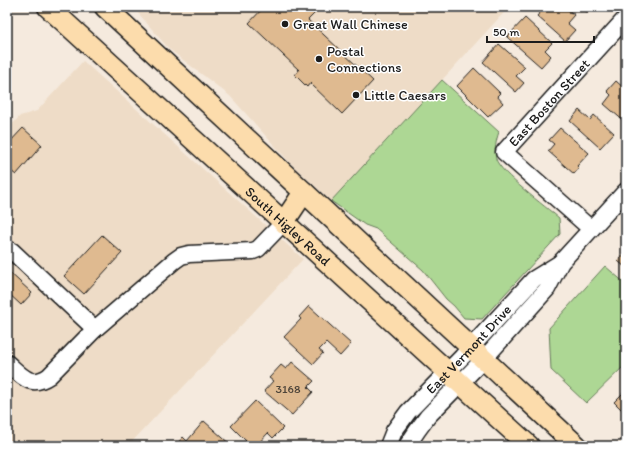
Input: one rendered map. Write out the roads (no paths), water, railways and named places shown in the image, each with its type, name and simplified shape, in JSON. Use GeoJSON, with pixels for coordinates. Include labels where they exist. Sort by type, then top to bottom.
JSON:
{"type":"FeatureCollection","features":[{"type":"Feature","properties":{"kind":"main road","name":"South Higley Road"},"geometry":{"type":"LineString","coordinates":[[48,7],[529,446]]}},
{"type":"Feature","properties":{"kind":"main road"},"geometry":{"type":"LineString","coordinates":[[105,7],[577,446]]}},
{"type":"Feature","properties":{"kind":"main road"},"geometry":{"type":"LineString","coordinates":[[284,222],[304,192]]}},
{"type":"Feature","properties":{"kind":"street","name":"East Boston Street"},"geometry":{"type":"LineString","coordinates":[[591,229],[504,152],[626,18]]}},
{"type":"Feature","properties":{"kind":"street","name":"East Vermont Drive"},"geometry":{"type":"LineString","coordinates":[[388,446],[394,431],[408,412],[454,377],[547,289],[561,262],[626,191]]}},
{"type":"Feature","properties":{"kind":"street"},"geometry":{"type":"LineString","coordinates":[[7,363],[27,380],[38,382],[44,380],[95,328],[181,256],[189,254],[253,251],[258,249],[284,222]]}},
{"type":"Feature","properties":{"kind":"street"},"geometry":{"type":"LineString","coordinates":[[7,249],[12,251],[95,328]]}},
{"type":"Feature","properties":{"kind":"street","name":"East Vermont Drive"},"geometry":{"type":"LineString","coordinates":[[407,446],[454,377]]}},
{"type":"Feature","properties":{"kind":"place","name":"Great Wall Chinese"},"geometry":{"type":"Point","coordinates":[285,24]}},
{"type":"Feature","properties":{"kind":"place","name":"Postal Connections"},"geometry":{"type":"Point","coordinates":[319,59]}},
{"type":"Feature","properties":{"kind":"place","name":"Little Caesars"},"geometry":{"type":"Point","coordinates":[356,95]}}]}
